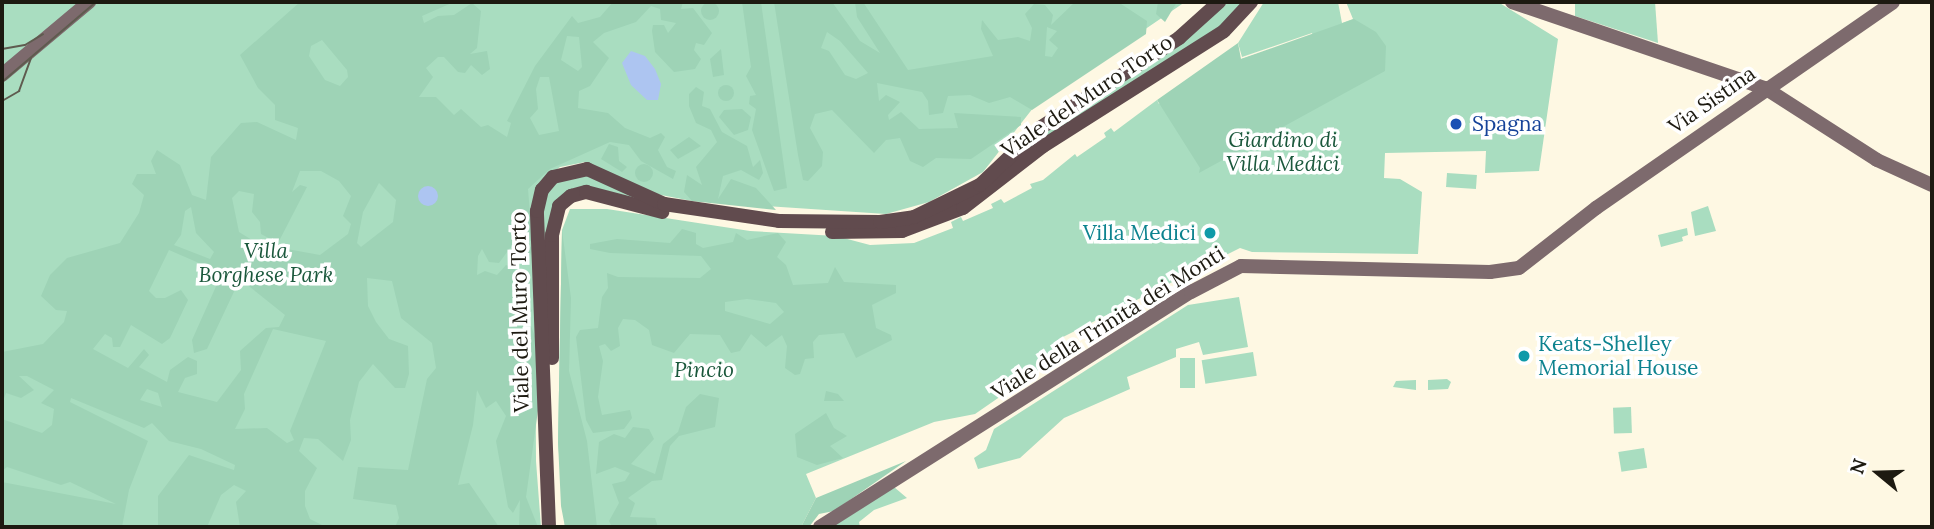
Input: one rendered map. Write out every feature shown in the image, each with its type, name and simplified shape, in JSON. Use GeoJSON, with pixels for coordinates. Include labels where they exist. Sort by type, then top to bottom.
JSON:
{"type":"FeatureCollection","features":[{"type":"Feature","properties":{"kind":"main road","name":"Viale del Muro Torto"},"geometry":{"type":"LineString","coordinates":[[549,527],[537,211],[542,190],[553,177],[587,169],[660,202],[779,221],[880,222],[914,217],[980,185],[1040,128],[1180,38],[1219,2]]}},
{"type":"Feature","properties":{"kind":"main road","name":"Viale del Muro Torto"},"geometry":{"type":"LineString","coordinates":[[557,527],[551,446],[552,235],[556,213],[568,197],[594,194],[677,215],[778,229],[872,233],[917,227],[972,202],[1043,146],[1224,31],[1251,2]]}},
{"type":"Feature","properties":{"kind":"street"},"geometry":{"type":"LineString","coordinates":[[2,75],[89,2]]}},
{"type":"Feature","properties":{"kind":"street"},"geometry":{"type":"LineString","coordinates":[[1512,2],[1556,20],[1765,88],[1877,160],[1932,185]]}},
{"type":"Feature","properties":{"kind":"street","name":"Via Sistina"},"geometry":{"type":"LineString","coordinates":[[1466,271],[1519,268],[1558,235],[1765,88],[1893,2]]}},
{"type":"Feature","properties":{"kind":"street","name":"Viale della Trinità dei Monti"},"geometry":{"type":"LineString","coordinates":[[820,527],[1191,292],[1241,265],[1466,271]]}},
{"type":"Feature","properties":{"kind":"green space","name":"Villa Borghese Park"},"geometry":{"type":"Polygon","coordinates":[[[2,2],[1185,2],[1037,103],[983,172],[929,202],[886,214],[692,201],[656,194],[585,162],[560,167],[546,177],[535,281],[536,461],[541,527],[2,527],[2,2]]]}},
{"type":"Feature","properties":{"kind":"green space"},"geometry":{"type":"Polygon","coordinates":[[[300,2],[454,2],[422,16],[424,23],[438,16],[454,15],[472,3],[481,11],[477,48],[470,54],[487,51],[490,69],[482,75],[471,65],[465,73],[458,72],[444,57],[438,57],[426,68],[433,77],[419,97],[436,97],[454,115],[461,109],[481,127],[488,125],[507,137],[511,123],[507,121],[535,66],[572,16],[578,23],[600,17],[613,2],[683,2],[681,9],[693,8],[712,33],[704,45],[696,43],[694,50],[701,59],[695,69],[674,72],[655,52],[652,31],[653,25],[664,25],[668,33],[676,23],[661,20],[660,9],[651,6],[636,22],[604,33],[593,42],[609,58],[590,86],[579,91],[578,108],[608,113],[625,128],[650,138],[661,133],[665,137],[658,150],[667,167],[676,171],[673,179],[641,161],[629,145],[610,142],[550,169],[528,189],[532,239],[527,245],[533,248],[528,260],[524,248],[510,248],[499,263],[489,262],[482,249],[478,256],[477,275],[485,271],[497,275],[506,265],[514,268],[532,311],[527,315],[540,350],[540,396],[526,497],[538,527],[519,527],[520,500],[513,513],[508,507],[496,441],[506,416],[496,401],[486,408],[477,390],[473,425],[458,485],[469,483],[499,527],[395,527],[399,518],[396,505],[353,499],[358,467],[408,470],[427,379],[436,368],[432,343],[401,318],[392,281],[367,278],[368,306],[376,322],[389,339],[408,346],[409,374],[405,388],[395,388],[373,364],[359,382],[350,420],[351,440],[343,461],[318,439],[304,438],[299,451],[317,468],[305,491],[305,506],[310,519],[326,527],[240,527],[236,502],[246,491],[234,485],[221,495],[207,527],[158,527],[158,496],[189,455],[234,470],[235,465],[201,449],[169,441],[152,423],[144,428],[71,398],[70,402],[148,441],[129,490],[122,527],[2,527],[2,482],[116,504],[70,482],[61,485],[7,467],[2,471],[2,419],[42,433],[52,425],[54,409],[41,403],[54,390],[27,376],[19,376],[34,390],[21,398],[6,393],[2,404],[2,352],[43,344],[64,322],[67,311],[56,310],[41,296],[50,275],[67,258],[120,243],[139,213],[144,195],[132,184],[137,174],[156,174],[151,161],[157,150],[180,165],[192,195],[206,200],[211,157],[241,123],[257,122],[296,140],[298,128],[275,120],[275,105],[258,88],[240,55],[300,2]],[[567,36],[561,60],[578,71],[582,67],[579,37],[567,36]],[[322,40],[311,46],[309,56],[325,80],[340,86],[348,77],[347,70],[322,40]],[[540,77],[536,89],[538,109],[530,118],[539,135],[559,131],[549,77],[540,77]],[[300,171],[292,192],[300,185],[307,187],[278,243],[261,234],[260,222],[252,212],[254,194],[239,191],[232,198],[239,232],[276,255],[287,249],[320,255],[348,234],[351,224],[343,216],[351,196],[339,181],[321,171],[300,171]],[[379,183],[363,212],[357,243],[361,247],[393,222],[396,200],[379,183]],[[191,207],[185,211],[181,235],[174,245],[210,259],[214,252],[196,233],[191,207]],[[169,250],[149,291],[156,298],[165,298],[181,290],[188,300],[170,338],[162,344],[131,325],[120,347],[113,347],[112,338],[105,334],[93,349],[128,368],[144,349],[149,355],[139,367],[167,382],[170,370],[188,357],[197,361],[197,374],[185,378],[178,392],[217,402],[241,370],[240,351],[266,328],[279,327],[285,315],[240,279],[207,349],[194,353],[192,340],[222,273],[169,250]],[[273,329],[244,394],[245,409],[235,429],[267,428],[287,443],[294,440],[290,431],[326,341],[273,329]],[[147,389],[140,400],[162,407],[158,393],[147,389]]]}},
{"type":"Feature","properties":{"kind":"green space"},"geometry":{"type":"Polygon","coordinates":[[[710,2],[716,5],[719,11],[716,17],[710,20],[704,17],[701,11],[704,5],[710,2]]]}},
{"type":"Feature","properties":{"kind":"green space"},"geometry":{"type":"Polygon","coordinates":[[[742,2],[761,2],[787,188],[774,191],[752,130],[756,109],[749,104],[750,96],[756,95],[746,76],[751,67],[742,2]]]}},
{"type":"Feature","properties":{"kind":"green space"},"geometry":{"type":"Polygon","coordinates":[[[774,2],[832,2],[860,41],[880,53],[857,17],[855,2],[863,2],[908,70],[993,56],[981,29],[982,20],[998,40],[1018,37],[1030,41],[1032,28],[1025,14],[1034,4],[1045,5],[1053,15],[1051,25],[1075,2],[1118,2],[1147,21],[1146,34],[1032,110],[1010,97],[989,103],[970,95],[948,96],[943,113],[929,115],[928,101],[922,92],[877,83],[879,101],[886,95],[900,102],[888,115],[889,120],[901,112],[919,129],[958,128],[954,113],[1021,117],[1021,125],[971,159],[936,158],[923,167],[910,161],[900,138],[886,140],[874,153],[832,110],[815,114],[810,128],[823,152],[822,166],[808,181],[803,180],[774,2]],[[1047,27],[1045,56],[1052,57],[1058,48],[1049,40],[1057,31],[1047,27]],[[827,32],[821,48],[829,51],[845,75],[856,79],[868,73],[840,41],[827,32]]]}},
{"type":"Feature","properties":{"kind":"green space"},"geometry":{"type":"Polygon","coordinates":[[[1158,2],[1177,2],[1165,22],[1156,14],[1158,2]]]}},
{"type":"Feature","properties":{"kind":"green space"},"geometry":{"type":"Polygon","coordinates":[[[1225,2],[1245,2],[1227,23],[1000,173],[1033,140],[1198,30],[1225,2]]]}},
{"type":"Feature","properties":{"kind":"green space"},"geometry":{"type":"Polygon","coordinates":[[[1264,2],[1338,2],[1342,23],[1353,19],[1346,2],[1498,2],[1558,39],[1539,171],[1485,173],[1486,151],[1385,153],[1384,178],[1400,179],[1422,192],[1418,254],[1252,252],[1240,248],[1063,337],[1070,348],[975,414],[934,422],[806,474],[816,498],[801,527],[565,527],[558,442],[562,230],[570,209],[607,209],[750,231],[836,236],[870,245],[914,243],[953,228],[951,222],[961,217],[963,221],[993,208],[991,204],[1001,199],[1004,203],[1032,188],[1030,184],[1043,180],[1075,154],[1077,157],[1106,137],[1104,133],[1111,128],[1114,132],[1157,100],[1159,104],[1238,60],[1313,36],[1312,33],[1242,57],[1238,43],[1264,2]]]}},
{"type":"Feature","properties":{"kind":"green space"},"geometry":{"type":"Polygon","coordinates":[[[1575,2],[1655,2],[1658,43],[1575,16],[1575,2]]]}},
{"type":"Feature","properties":{"kind":"green space"},"geometry":{"type":"Polygon","coordinates":[[[1354,19],[1376,32],[1386,46],[1385,71],[1199,173],[1200,168],[1157,100],[1238,43],[1241,59],[1354,19]]]}},
{"type":"Feature","properties":{"kind":"green space"},"geometry":{"type":"Polygon","coordinates":[[[721,49],[724,75],[713,77],[710,59],[721,49]]]}},
{"type":"Feature","properties":{"kind":"green space"},"geometry":{"type":"Polygon","coordinates":[[[723,85],[729,85],[734,93],[732,99],[723,101],[718,96],[718,90],[723,85]]]}},
{"type":"Feature","properties":{"kind":"green space"},"geometry":{"type":"Polygon","coordinates":[[[696,87],[704,92],[702,106],[710,109],[722,132],[747,146],[753,167],[760,160],[763,173],[759,180],[741,170],[723,176],[718,199],[731,179],[756,188],[776,210],[692,201],[684,192],[687,175],[702,185],[696,167],[717,142],[711,130],[696,123],[689,106],[689,94],[696,87]]]}},
{"type":"Feature","properties":{"kind":"green space"},"geometry":{"type":"Polygon","coordinates":[[[742,109],[751,117],[748,130],[734,135],[719,117],[724,110],[742,109]]]}},
{"type":"Feature","properties":{"kind":"green space"},"geometry":{"type":"Polygon","coordinates":[[[689,137],[701,146],[678,159],[670,150],[689,137]]]}},
{"type":"Feature","properties":{"kind":"green space"},"geometry":{"type":"Polygon","coordinates":[[[609,144],[618,147],[619,161],[627,167],[622,172],[601,159],[609,144]]]}},
{"type":"Feature","properties":{"kind":"green space"},"geometry":{"type":"Polygon","coordinates":[[[644,164],[650,167],[653,173],[650,179],[644,182],[638,179],[635,173],[638,167],[644,164]]]}},
{"type":"Feature","properties":{"kind":"green space"},"geometry":{"type":"Polygon","coordinates":[[[582,173],[653,206],[563,194],[548,288],[542,218],[547,194],[558,180],[582,173]]]}},
{"type":"Feature","properties":{"kind":"green space"},"geometry":{"type":"Polygon","coordinates":[[[1447,173],[1477,175],[1476,189],[1446,187],[1447,173]]]}},
{"type":"Feature","properties":{"kind":"green space"},"geometry":{"type":"Polygon","coordinates":[[[1708,206],[1716,231],[1695,236],[1691,212],[1708,206]]]}},
{"type":"Feature","properties":{"kind":"green space"},"geometry":{"type":"Polygon","coordinates":[[[1687,228],[1688,235],[1682,237],[1683,241],[1661,247],[1658,235],[1687,228]]]}},
{"type":"Feature","properties":{"kind":"green space"},"geometry":{"type":"Polygon","coordinates":[[[682,229],[696,233],[696,244],[703,248],[733,242],[736,233],[747,240],[778,233],[786,242],[777,257],[786,265],[793,285],[828,283],[835,267],[844,282],[896,285],[896,293],[872,305],[876,328],[891,335],[892,340],[856,358],[844,333],[819,335],[813,342],[814,358],[805,359],[800,374],[795,375],[785,368],[787,346],[782,335],[766,347],[751,334],[740,351],[731,353],[720,335],[690,334],[674,353],[652,345],[649,330],[635,320],[623,319],[618,328],[620,346],[611,351],[605,344],[599,346],[603,361],[598,397],[602,415],[630,410],[632,418],[624,429],[593,433],[586,420],[576,337],[580,330],[598,328],[602,297],[608,288],[607,273],[618,277],[700,278],[711,269],[701,256],[610,253],[590,249],[590,244],[617,239],[670,243],[682,229]],[[747,299],[725,302],[725,311],[770,324],[784,312],[776,303],[747,299]]]}},
{"type":"Feature","properties":{"kind":"green space"},"geometry":{"type":"Polygon","coordinates":[[[562,230],[571,298],[569,371],[587,441],[597,527],[565,527],[561,506],[558,442],[562,230]]]}},
{"type":"Feature","properties":{"kind":"green space"},"geometry":{"type":"Polygon","coordinates":[[[1239,297],[1248,347],[1203,355],[1199,342],[1176,349],[1176,357],[1127,377],[1130,389],[1064,418],[1020,458],[978,469],[974,458],[986,450],[994,429],[1188,305],[1239,297]]]}},
{"type":"Feature","properties":{"kind":"green space"},"geometry":{"type":"Polygon","coordinates":[[[1253,352],[1257,376],[1205,384],[1202,360],[1253,352]]]}},
{"type":"Feature","properties":{"kind":"green space"},"geometry":{"type":"Polygon","coordinates":[[[1180,358],[1195,358],[1195,388],[1180,388],[1180,358]]]}},
{"type":"Feature","properties":{"kind":"green space"},"geometry":{"type":"Polygon","coordinates":[[[1447,379],[1451,382],[1448,389],[1428,390],[1428,380],[1447,379]]]}},
{"type":"Feature","properties":{"kind":"green space"},"geometry":{"type":"Polygon","coordinates":[[[1416,380],[1416,390],[1393,387],[1396,381],[1416,380]]]}},
{"type":"Feature","properties":{"kind":"green space"},"geometry":{"type":"Polygon","coordinates":[[[826,391],[838,394],[844,401],[824,401],[826,391]]]}},
{"type":"Feature","properties":{"kind":"green space"},"geometry":{"type":"Polygon","coordinates":[[[700,394],[719,398],[715,427],[679,436],[670,446],[662,480],[652,481],[628,498],[635,503],[630,517],[655,518],[658,527],[612,527],[609,521],[619,503],[612,484],[625,481],[630,473],[615,467],[596,474],[599,442],[614,434],[625,438],[633,427],[649,429],[654,439],[631,464],[655,474],[663,444],[678,432],[686,407],[700,394]]]}},
{"type":"Feature","properties":{"kind":"green space"},"geometry":{"type":"Polygon","coordinates":[[[1631,407],[1632,433],[1614,434],[1613,408],[1631,407]]]}},
{"type":"Feature","properties":{"kind":"green space"},"geometry":{"type":"Polygon","coordinates":[[[826,413],[834,428],[847,436],[830,446],[843,458],[817,465],[797,457],[795,434],[826,413]]]}},
{"type":"Feature","properties":{"kind":"green space"},"geometry":{"type":"Polygon","coordinates":[[[1644,448],[1647,468],[1621,472],[1618,452],[1644,448]]]}},
{"type":"Feature","properties":{"kind":"green space"},"geometry":{"type":"Polygon","coordinates":[[[906,461],[834,511],[819,514],[809,527],[801,527],[816,498],[906,461]]]}},
{"type":"Feature","properties":{"kind":"green space"},"geometry":{"type":"Polygon","coordinates":[[[894,487],[907,498],[874,510],[859,522],[860,527],[832,527],[894,487]]]}},
{"type":"Feature","properties":{"kind":"water"},"geometry":{"type":"Polygon","coordinates":[[[631,51],[645,56],[655,69],[661,84],[658,100],[647,100],[631,85],[622,63],[631,51]]]}},
{"type":"Feature","properties":{"kind":"water"},"geometry":{"type":"Polygon","coordinates":[[[424,186],[432,186],[438,196],[432,206],[424,206],[418,200],[418,192],[424,186]]]}},
{"type":"Feature","properties":{"kind":"tram line"},"geometry":{"type":"LineString","coordinates":[[2,82],[96,2]]}},
{"type":"Feature","properties":{"kind":"tram line"},"geometry":{"type":"LineString","coordinates":[[2,49],[25,45],[43,34]]}},
{"type":"Feature","properties":{"kind":"tram line"},"geometry":{"type":"LineString","coordinates":[[2,101],[19,91],[31,58]]}},
{"type":"Feature","properties":{"kind":"place","name":"Spagna"},"geometry":{"type":"Point","coordinates":[1456,124]}},
{"type":"Feature","properties":{"kind":"place","name":"Villa Medici"},"geometry":{"type":"Point","coordinates":[1210,233]}},
{"type":"Feature","properties":{"kind":"place","name":"Keats-Shelley Memorial House"},"geometry":{"type":"Point","coordinates":[1524,356]}},
{"type":"Feature","properties":{"kind":"park label","name":"Giardino di Villa Medici"},"geometry":{"type":"Point","coordinates":[1283,152]}},
{"type":"Feature","properties":{"kind":"park label","name":"Pincio"},"geometry":{"type":"Point","coordinates":[704,370]}}]}
